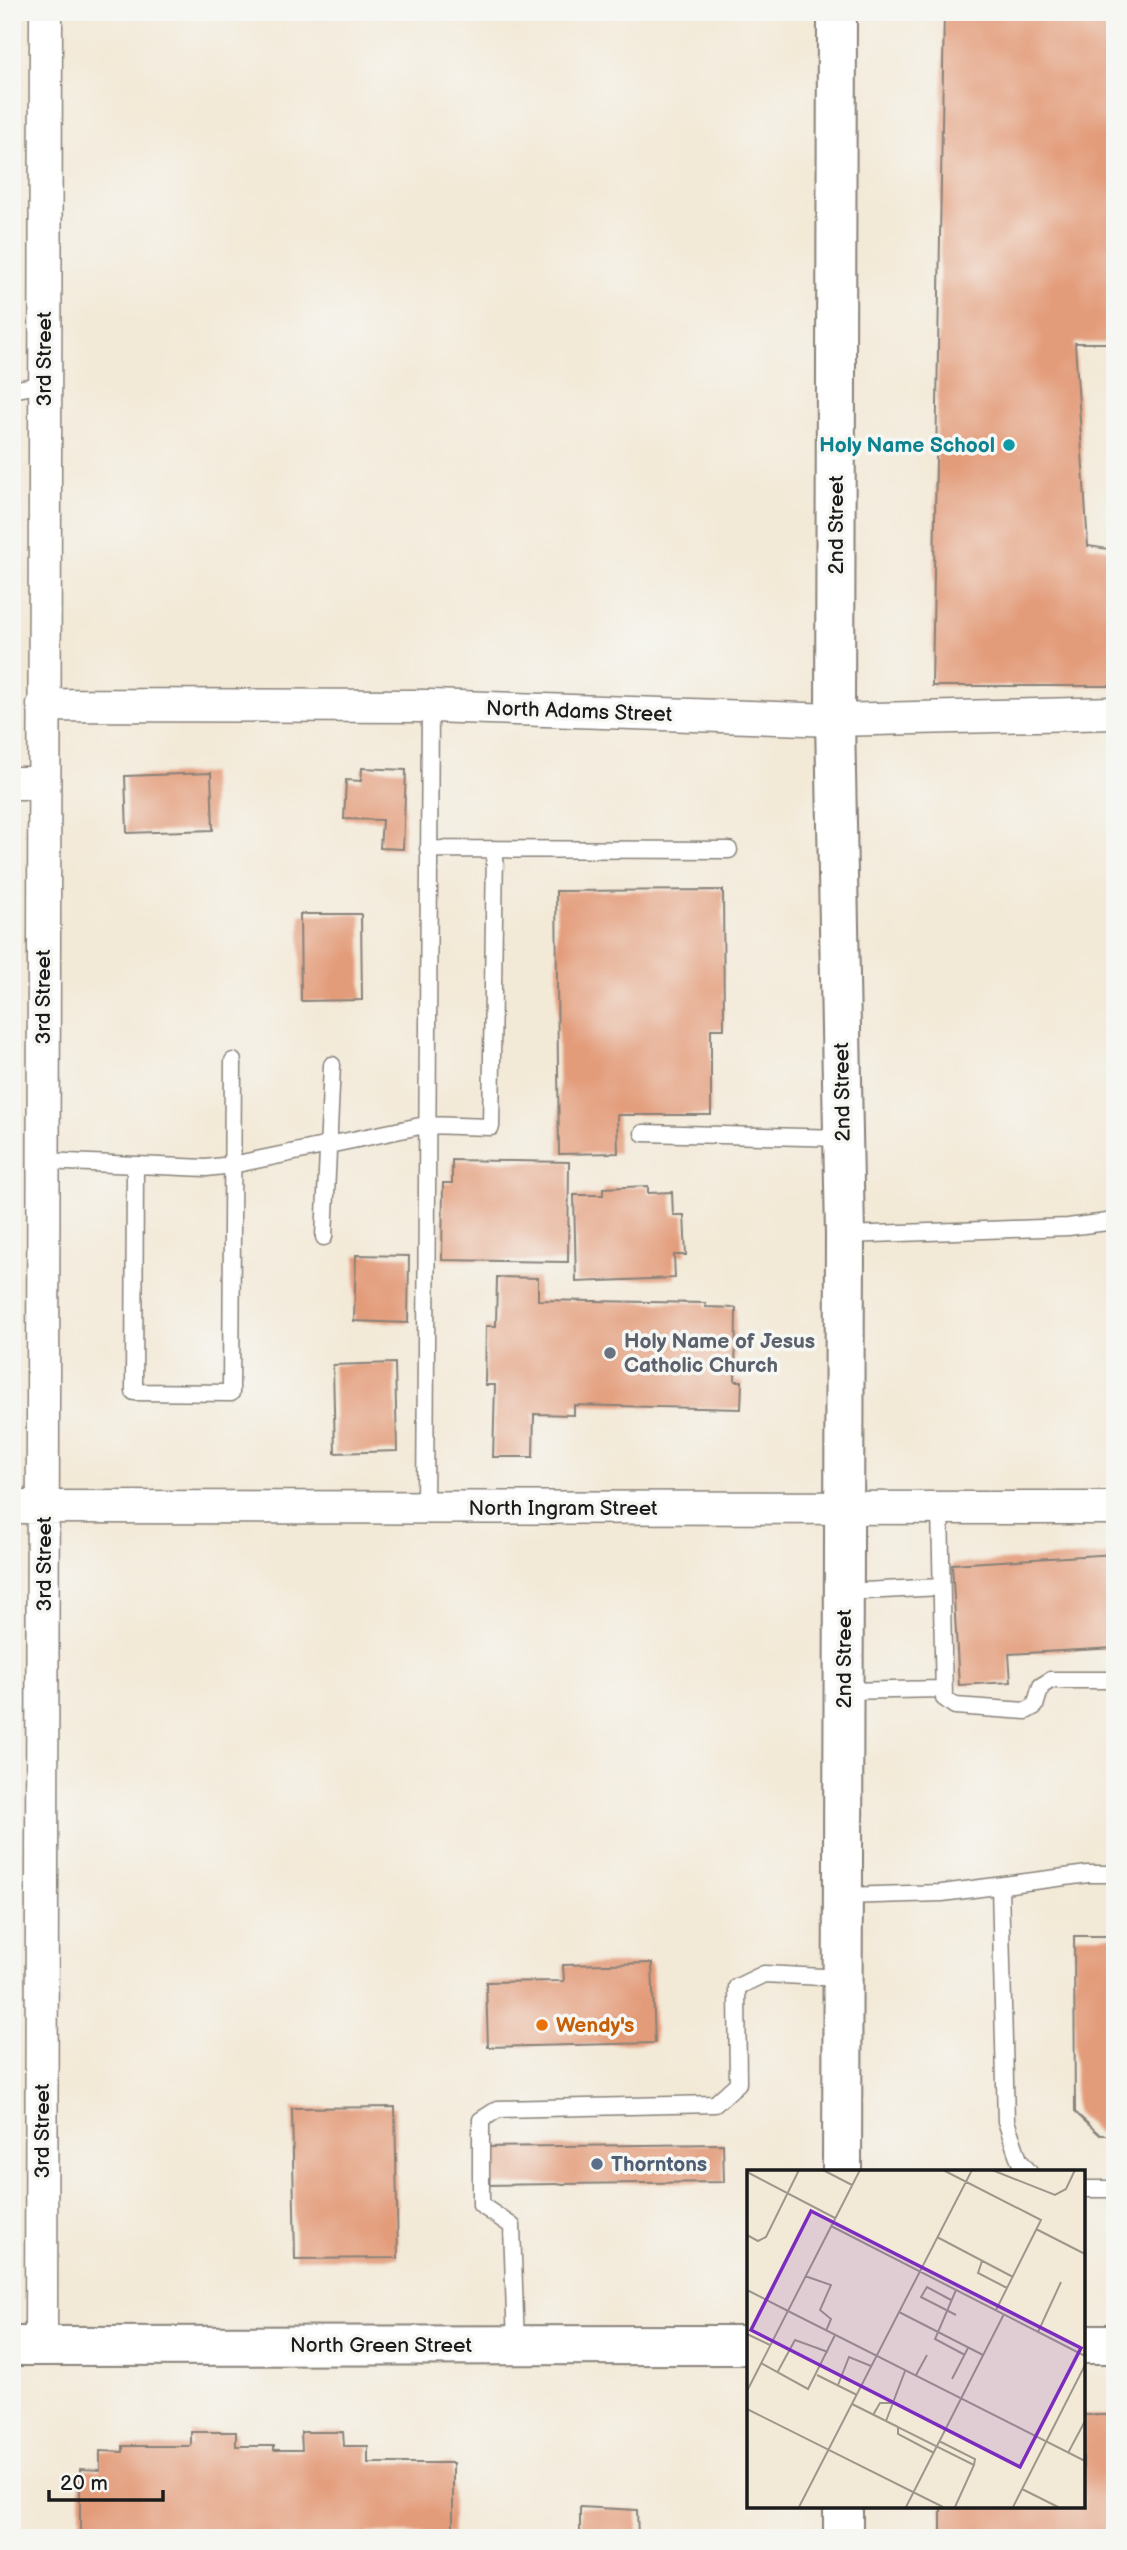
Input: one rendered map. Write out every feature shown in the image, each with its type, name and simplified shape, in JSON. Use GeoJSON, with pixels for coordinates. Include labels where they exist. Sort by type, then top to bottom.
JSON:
{"type":"FeatureCollection","features":[{"type":"Feature","properties":{"kind":"main road","name":"2nd Street"},"geometry":{"type":"LineString","coordinates":[[837,12],[835,720],[845,1235],[842,2170]]}},
{"type":"Feature","properties":{"kind":"main road"},"geometry":{"type":"LineString","coordinates":[[1085,2344],[1115,2344]]}},
{"type":"Feature","properties":{"kind":"main road","name":"North Green Street"},"geometry":{"type":"LineString","coordinates":[[27,2346],[747,2345]]}},
{"type":"Feature","properties":{"kind":"main road"},"geometry":{"type":"LineString","coordinates":[[843,2508],[843,2538]]}},
{"type":"Feature","properties":{"kind":"street","name":"3rd Street"},"geometry":{"type":"LineString","coordinates":[[27,2346],[44,1508],[44,1161],[27,783],[43,705],[46,12]]}},
{"type":"Feature","properties":{"kind":"street","name":"North Adams Street"},"geometry":{"type":"LineString","coordinates":[[43,705],[430,706],[835,720],[1115,713]]}},
{"type":"Feature","properties":{"kind":"street","name":"North Ingram Street"},"geometry":{"type":"LineString","coordinates":[[12,1507],[1115,1508]]}},
{"type":"Feature","properties":{"kind":"lane"},"geometry":{"type":"LineString","coordinates":[[12,390],[44,384]]}},
{"type":"Feature","properties":{"kind":"lane"},"geometry":{"type":"LineString","coordinates":[[425,1508],[425,1125],[430,706]]}},
{"type":"Feature","properties":{"kind":"lane"},"geometry":{"type":"LineString","coordinates":[[428,849],[729,850]]}},
{"type":"Feature","properties":{"kind":"lane"},"geometry":{"type":"LineString","coordinates":[[44,1161],[206,1168],[425,1125],[491,1127],[495,849]]}},
{"type":"Feature","properties":{"kind":"lane"},"geometry":{"type":"LineString","coordinates":[[135,1165],[134,1392],[231,1393],[233,1060]]}},
{"type":"Feature","properties":{"kind":"lane"},"geometry":{"type":"LineString","coordinates":[[324,1237],[332,1065]]}},
{"type":"Feature","properties":{"kind":"lane"},"geometry":{"type":"LineString","coordinates":[[643,1133],[843,1138]]}},
{"type":"Feature","properties":{"kind":"lane"},"geometry":{"type":"LineString","coordinates":[[845,1235],[1068,1227],[1115,1222]]}},
{"type":"Feature","properties":{"kind":"lane"},"geometry":{"type":"LineString","coordinates":[[940,1508],[944,1698],[955,1706],[1026,1711],[1035,1706],[1041,1686],[1051,1680],[1115,1680]]}},
{"type":"Feature","properties":{"kind":"lane"},"geometry":{"type":"LineString","coordinates":[[844,1592],[941,1587]]}},
{"type":"Feature","properties":{"kind":"lane"},"geometry":{"type":"LineString","coordinates":[[844,1691],[942,1689]]}},
{"type":"Feature","properties":{"kind":"lane"},"geometry":{"type":"LineString","coordinates":[[844,1896],[942,1893],[1088,1874],[1115,1874]]}},
{"type":"Feature","properties":{"kind":"lane"},"geometry":{"type":"LineString","coordinates":[[1000,1886],[1006,2121],[1019,2160],[1028,2170]]}},
{"type":"Feature","properties":{"kind":"lane"},"geometry":{"type":"LineString","coordinates":[[516,2345],[512,2226],[481,2205],[481,2120],[498,2109],[715,2104],[738,2083],[737,1987],[764,1974],[843,1978]]}},
{"type":"Feature","properties":{"kind":"lane"},"geometry":{"type":"LineString","coordinates":[[1085,2189],[1115,2189]]}},
{"type":"Feature","properties":{"kind":"building","name":"Holy Name School"},"geometry":{"type":"Polygon","coordinates":[[[944,12],[1115,12],[1115,343],[1075,343],[1088,546],[1115,550],[1115,686],[932,686],[944,12]]]}},
{"type":"Feature","properties":{"kind":"building"},"geometry":{"type":"Polygon","coordinates":[[[362,768],[406,770],[403,849],[380,848],[382,820],[344,819],[346,780],[361,781],[362,768]]]}},
{"type":"Feature","properties":{"kind":"building"},"geometry":{"type":"Polygon","coordinates":[[[211,773],[213,830],[127,833],[125,776],[211,773]]]}},
{"type":"Feature","properties":{"kind":"building"},"geometry":{"type":"Polygon","coordinates":[[[723,890],[724,1029],[711,1029],[711,1115],[617,1115],[618,1153],[559,1154],[556,891],[723,890]]]}},
{"type":"Feature","properties":{"kind":"building"},"geometry":{"type":"Polygon","coordinates":[[[300,914],[361,914],[362,1000],[301,1001],[300,914]]]}},
{"type":"Feature","properties":{"kind":"building"},"geometry":{"type":"Polygon","coordinates":[[[452,1160],[569,1162],[568,1262],[442,1260],[443,1183],[452,1183],[452,1160]]]}},
{"type":"Feature","properties":{"kind":"building"},"geometry":{"type":"Polygon","coordinates":[[[648,1186],[648,1193],[672,1192],[673,1215],[684,1215],[686,1255],[674,1255],[675,1278],[576,1282],[574,1195],[603,1195],[603,1188],[648,1186]]]}},
{"type":"Feature","properties":{"kind":"building"},"geometry":{"type":"Polygon","coordinates":[[[356,1255],[409,1256],[408,1323],[354,1321],[356,1255]]]}},
{"type":"Feature","properties":{"kind":"building","name":"Holy Name of Jesus Catholic Church"},"geometry":{"type":"Polygon","coordinates":[[[497,1277],[538,1278],[538,1300],[705,1303],[706,1307],[736,1308],[735,1381],[742,1381],[741,1409],[574,1405],[574,1415],[534,1414],[533,1457],[493,1457],[495,1385],[485,1385],[486,1326],[496,1326],[497,1277]]]}},
{"type":"Feature","properties":{"kind":"building"},"geometry":{"type":"Polygon","coordinates":[[[395,1363],[397,1451],[335,1453],[333,1365],[395,1363]]]}},
{"type":"Feature","properties":{"kind":"building"},"geometry":{"type":"Polygon","coordinates":[[[1115,1554],[1115,1648],[1009,1654],[1011,1682],[959,1685],[952,1564],[1115,1554]]]}},
{"type":"Feature","properties":{"kind":"building"},"geometry":{"type":"Polygon","coordinates":[[[1074,1936],[1115,1936],[1115,2135],[1100,2135],[1075,2112],[1074,1936]]]}},
{"type":"Feature","properties":{"kind":"building"},"geometry":{"type":"Polygon","coordinates":[[[652,1963],[655,2043],[488,2047],[486,1982],[564,1981],[563,1965],[652,1963]]]}},
{"type":"Feature","properties":{"kind":"building"},"geometry":{"type":"Polygon","coordinates":[[[395,2107],[398,2258],[295,2259],[292,2108],[395,2107]]]}},
{"type":"Feature","properties":{"kind":"building"},"geometry":{"type":"Polygon","coordinates":[[[723,2144],[724,2182],[486,2185],[486,2147],[723,2144]]]}},
{"type":"Feature","properties":{"kind":"building"},"geometry":{"type":"Polygon","coordinates":[[[1085,2415],[1115,2415],[1115,2533],[941,2535],[941,2508],[1085,2508],[1085,2415]]]}},
{"type":"Feature","properties":{"kind":"building"},"geometry":{"type":"Polygon","coordinates":[[[191,2432],[236,2432],[236,2446],[274,2446],[274,2450],[302,2450],[301,2432],[343,2432],[344,2446],[368,2446],[368,2463],[453,2463],[453,2534],[368,2533],[368,2538],[80,2535],[80,2469],[100,2470],[100,2451],[123,2452],[123,2446],[191,2446],[191,2432]]]}},
{"type":"Feature","properties":{"kind":"building"},"geometry":{"type":"Polygon","coordinates":[[[580,2507],[637,2510],[638,2538],[580,2538],[580,2507]]]}},
{"type":"Feature","properties":{"kind":"place","name":"Holy Name School"},"geometry":{"type":"Point","coordinates":[1009,445]}},
{"type":"Feature","properties":{"kind":"place","name":"Holy Name of Jesus Catholic Church"},"geometry":{"type":"Point","coordinates":[610,1353]}},
{"type":"Feature","properties":{"kind":"place","name":"Wendy's"},"geometry":{"type":"Point","coordinates":[542,2025]}},
{"type":"Feature","properties":{"kind":"place","name":"Thorntons"},"geometry":{"type":"Point","coordinates":[597,2164]}}]}
